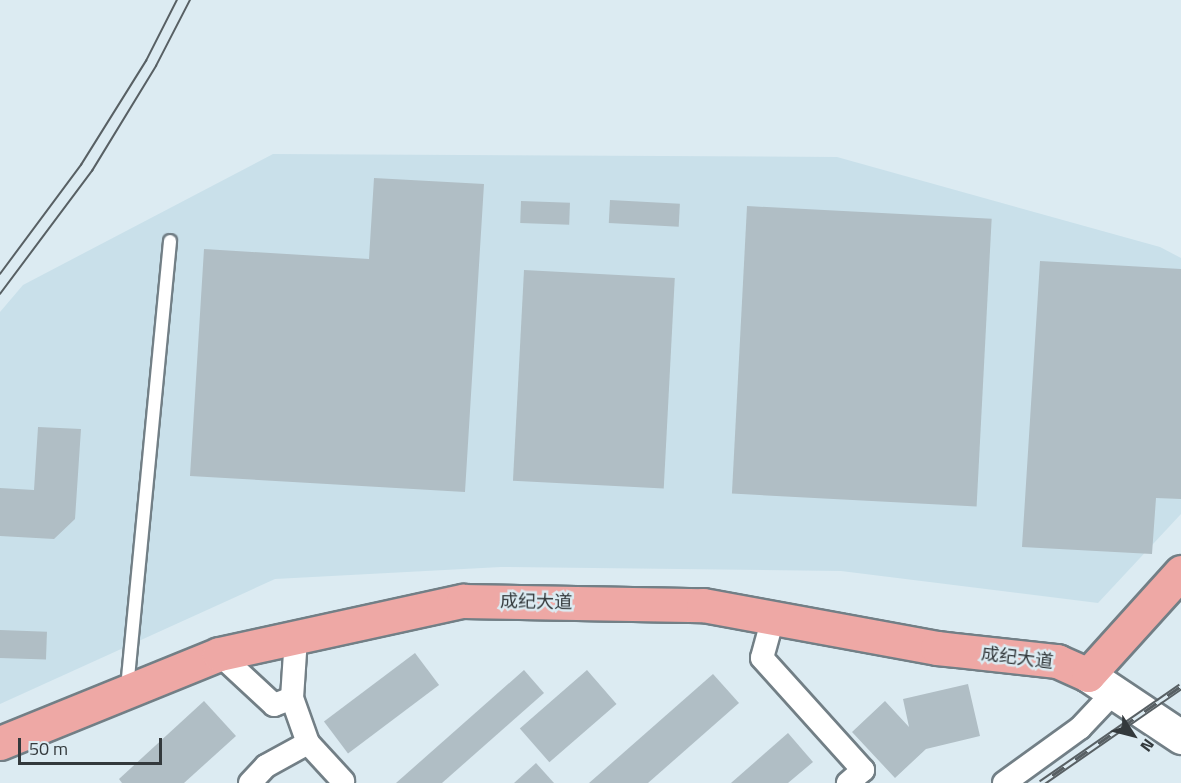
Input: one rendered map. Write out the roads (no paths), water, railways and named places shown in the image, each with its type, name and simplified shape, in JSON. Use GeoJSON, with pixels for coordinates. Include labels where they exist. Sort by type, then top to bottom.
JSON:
{"type":"FeatureCollection","features":[{"type":"Feature","properties":{"kind":"main road"},"geometry":{"type":"LineString","coordinates":[[1181,572],[1101,684],[1181,737]]}},
{"type":"Feature","properties":{"kind":"main road","name":"成纪大道"},"geometry":{"type":"LineString","coordinates":[[0,743],[219,654],[462,601],[704,605],[937,648],[1057,661],[1101,684]]}},
{"type":"Feature","properties":{"kind":"street"},"geometry":{"type":"LineString","coordinates":[[773,618],[762,658],[863,770],[848,783]]}},
{"type":"Feature","properties":{"kind":"street"},"geometry":{"type":"LineString","coordinates":[[296,637],[292,698],[308,743],[343,781]]}},
{"type":"Feature","properties":{"kind":"street"},"geometry":{"type":"LineString","coordinates":[[219,654],[274,705],[292,698]]}},
{"type":"Feature","properties":{"kind":"street"},"geometry":{"type":"LineString","coordinates":[[1004,783],[1080,728],[1101,684]]}},
{"type":"Feature","properties":{"kind":"street"},"geometry":{"type":"LineString","coordinates":[[250,783],[266,766],[308,743]]}},
{"type":"Feature","properties":{"kind":"lane"},"geometry":{"type":"LineString","coordinates":[[127,692],[170,241]]}},
{"type":"Feature","properties":{"kind":"tram line"},"geometry":{"type":"LineString","coordinates":[[0,274],[81,165],[146,61],[177,0]]}},
{"type":"Feature","properties":{"kind":"tram line"},"geometry":{"type":"LineString","coordinates":[[0,294],[92,171],[156,66],[190,0]]}},
{"type":"Feature","properties":{"kind":"railway"},"geometry":{"type":"LineString","coordinates":[[1041,783],[1181,686]]}}]}
